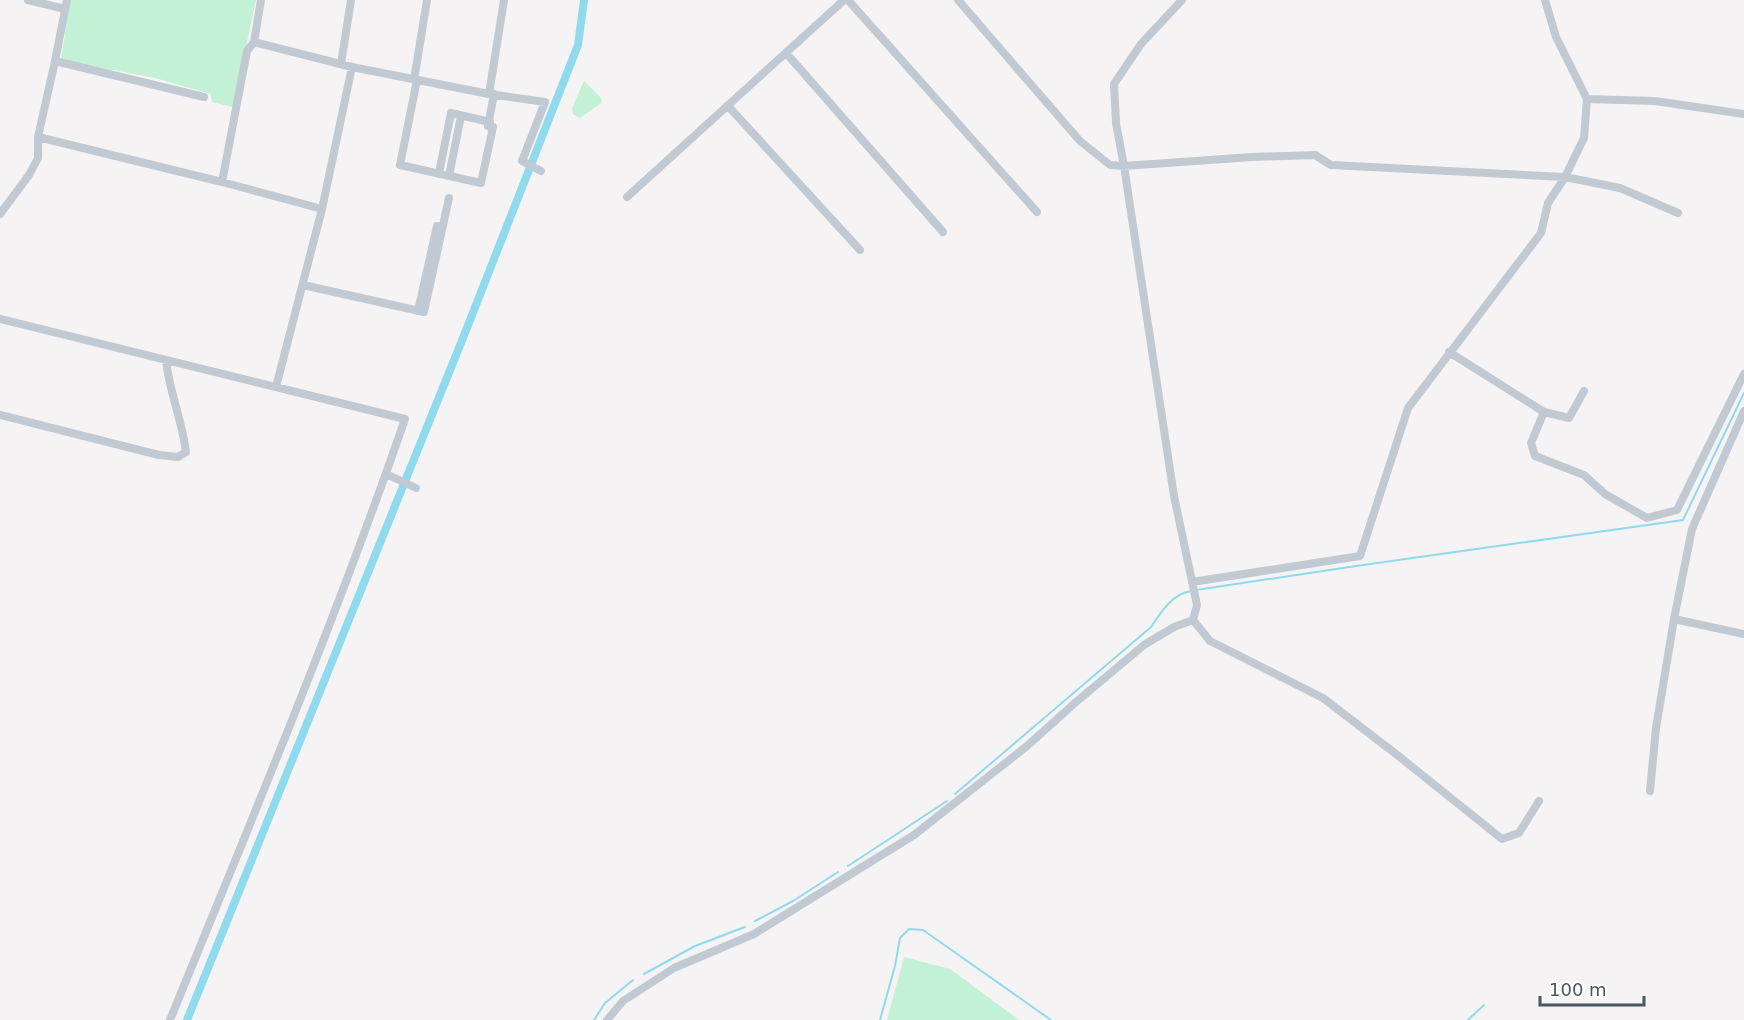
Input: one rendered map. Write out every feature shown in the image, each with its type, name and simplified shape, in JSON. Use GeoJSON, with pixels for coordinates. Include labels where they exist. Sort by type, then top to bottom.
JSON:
{"type":"FeatureCollection","features":[{"type":"Feature","properties":{"kind":"street"},"geometry":{"type":"LineString","coordinates":[[0,214],[30,175],[38,158],[38,137],[66,4],[28,0]]}},
{"type":"Feature","properties":{"kind":"street"},"geometry":{"type":"LineString","coordinates":[[222,182],[247,51],[255,42],[261,0]]}},
{"type":"Feature","properties":{"kind":"street"},"geometry":{"type":"LineString","coordinates":[[341,64],[351,0]]}},
{"type":"Feature","properties":{"kind":"street"},"geometry":{"type":"LineString","coordinates":[[427,0],[416,80],[400,165],[481,183],[493,127],[488,126],[504,0]]}},
{"type":"Feature","properties":{"kind":"street"},"geometry":{"type":"LineString","coordinates":[[627,197],[846,0],[1037,212]]}},
{"type":"Feature","properties":{"kind":"street"},"geometry":{"type":"LineString","coordinates":[[958,0],[1080,141],[1110,165],[1315,155],[1331,165],[1565,177],[1620,188],[1678,213]]}},
{"type":"Feature","properties":{"kind":"street"},"geometry":{"type":"LineString","coordinates":[[1182,0],[1141,44],[1114,84],[1116,123],[1172,485],[1197,605],[1193,620]]}},
{"type":"Feature","properties":{"kind":"street"},"geometry":{"type":"LineString","coordinates":[[1193,587],[1360,556],[1408,408],[1541,233],[1548,203],[1565,177],[1584,138],[1587,99],[1556,37],[1545,0]]}},
{"type":"Feature","properties":{"kind":"street"},"geometry":{"type":"LineString","coordinates":[[255,42],[352,67],[545,102],[522,160],[541,171]]}},
{"type":"Feature","properties":{"kind":"street"},"geometry":{"type":"LineString","coordinates":[[786,53],[943,232]]}},
{"type":"Feature","properties":{"kind":"street"},"geometry":{"type":"LineString","coordinates":[[55,61],[204,97]]}},
{"type":"Feature","properties":{"kind":"street"},"geometry":{"type":"LineString","coordinates":[[276,387],[322,209],[352,67]]}},
{"type":"Feature","properties":{"kind":"street"},"geometry":{"type":"LineString","coordinates":[[1587,99],[1655,101],[1744,114]]}},
{"type":"Feature","properties":{"kind":"street"},"geometry":{"type":"LineString","coordinates":[[728,106],[860,250]]}},
{"type":"Feature","properties":{"kind":"street"},"geometry":{"type":"LineString","coordinates":[[439,173],[451,113],[490,122]]}},
{"type":"Feature","properties":{"kind":"street"},"geometry":{"type":"LineString","coordinates":[[449,176],[462,116]]}},
{"type":"Feature","properties":{"kind":"street"},"geometry":{"type":"LineString","coordinates":[[38,137],[322,209]]}},
{"type":"Feature","properties":{"kind":"street"},"geometry":{"type":"LineString","coordinates":[[303,285],[424,312],[446,199]]}},
{"type":"Feature","properties":{"kind":"street"},"geometry":{"type":"LineString","coordinates":[[0,319],[405,419],[287,734],[170,1020]]}},
{"type":"Feature","properties":{"kind":"street"},"geometry":{"type":"LineString","coordinates":[[1449,352],[1544,412],[1569,418],[1584,392]]}},
{"type":"Feature","properties":{"kind":"street"},"geometry":{"type":"LineString","coordinates":[[0,415],[178,457],[186,452],[168,379],[166,360]]}},
{"type":"Feature","properties":{"kind":"street"},"geometry":{"type":"LineString","coordinates":[[1544,412],[1531,443],[1534,456],[1584,475],[1605,494],[1647,518],[1677,510],[1744,374]]}},
{"type":"Feature","properties":{"kind":"street"},"geometry":{"type":"LineString","coordinates":[[1650,791],[1656,728],[1674,619],[1694,523],[1744,411]]}},
{"type":"Feature","properties":{"kind":"street"},"geometry":{"type":"LineString","coordinates":[[386,474],[416,488]]}},
{"type":"Feature","properties":{"kind":"street"},"geometry":{"type":"LineString","coordinates":[[1674,619],[1744,634]]}},
{"type":"Feature","properties":{"kind":"street"},"geometry":{"type":"LineString","coordinates":[[1193,620],[1210,641],[1323,698],[1502,839],[1519,833],[1539,801]]}},
{"type":"Feature","properties":{"kind":"street"},"geometry":{"type":"LineString","coordinates":[[607,1020],[623,1001],[674,968],[754,934],[914,835],[1027,746],[1144,645],[1174,627],[1193,620]]}},
{"type":"Feature","properties":{"kind":"green space"},"geometry":{"type":"Polygon","coordinates":[[[70,0],[256,0],[233,107],[212,102],[211,94],[155,78],[61,60],[70,0]]]}},
{"type":"Feature","properties":{"kind":"green space"},"geometry":{"type":"Polygon","coordinates":[[[584,81],[602,99],[601,103],[580,118],[573,114],[572,109],[584,81]]]}},
{"type":"Feature","properties":{"kind":"green space"},"geometry":{"type":"Polygon","coordinates":[[[904,957],[950,969],[1019,1020],[887,1020],[904,957]]]}},
{"type":"Feature","properties":{"kind":"waterway"},"geometry":{"type":"LineString","coordinates":[[187,1020],[463,338],[578,45],[584,0]]}},
{"type":"Feature","properties":{"kind":"waterway"},"geometry":{"type":"LineString","coordinates":[[1196,590],[1683,520],[1744,393]]}},
{"type":"Feature","properties":{"kind":"waterway"},"geometry":{"type":"LineString","coordinates":[[955,794],[1151,627],[1173,600],[1191,591]]}},
{"type":"Feature","properties":{"kind":"waterway"},"geometry":{"type":"LineString","coordinates":[[848,866],[947,801]]}},
{"type":"Feature","properties":{"kind":"waterway"},"geometry":{"type":"LineString","coordinates":[[755,921],[793,901],[838,872]]}},
{"type":"Feature","properties":{"kind":"waterway"},"geometry":{"type":"LineString","coordinates":[[644,974],[695,946],[745,927]]}},
{"type":"Feature","properties":{"kind":"waterway"},"geometry":{"type":"LineString","coordinates":[[880,1020],[900,938],[909,929],[923,930],[1051,1020]]}},
{"type":"Feature","properties":{"kind":"waterway"},"geometry":{"type":"LineString","coordinates":[[594,1020],[605,1003],[633,980]]}},
{"type":"Feature","properties":{"kind":"waterway"},"geometry":{"type":"LineString","coordinates":[[1468,1020],[1484,1005]]}}]}
